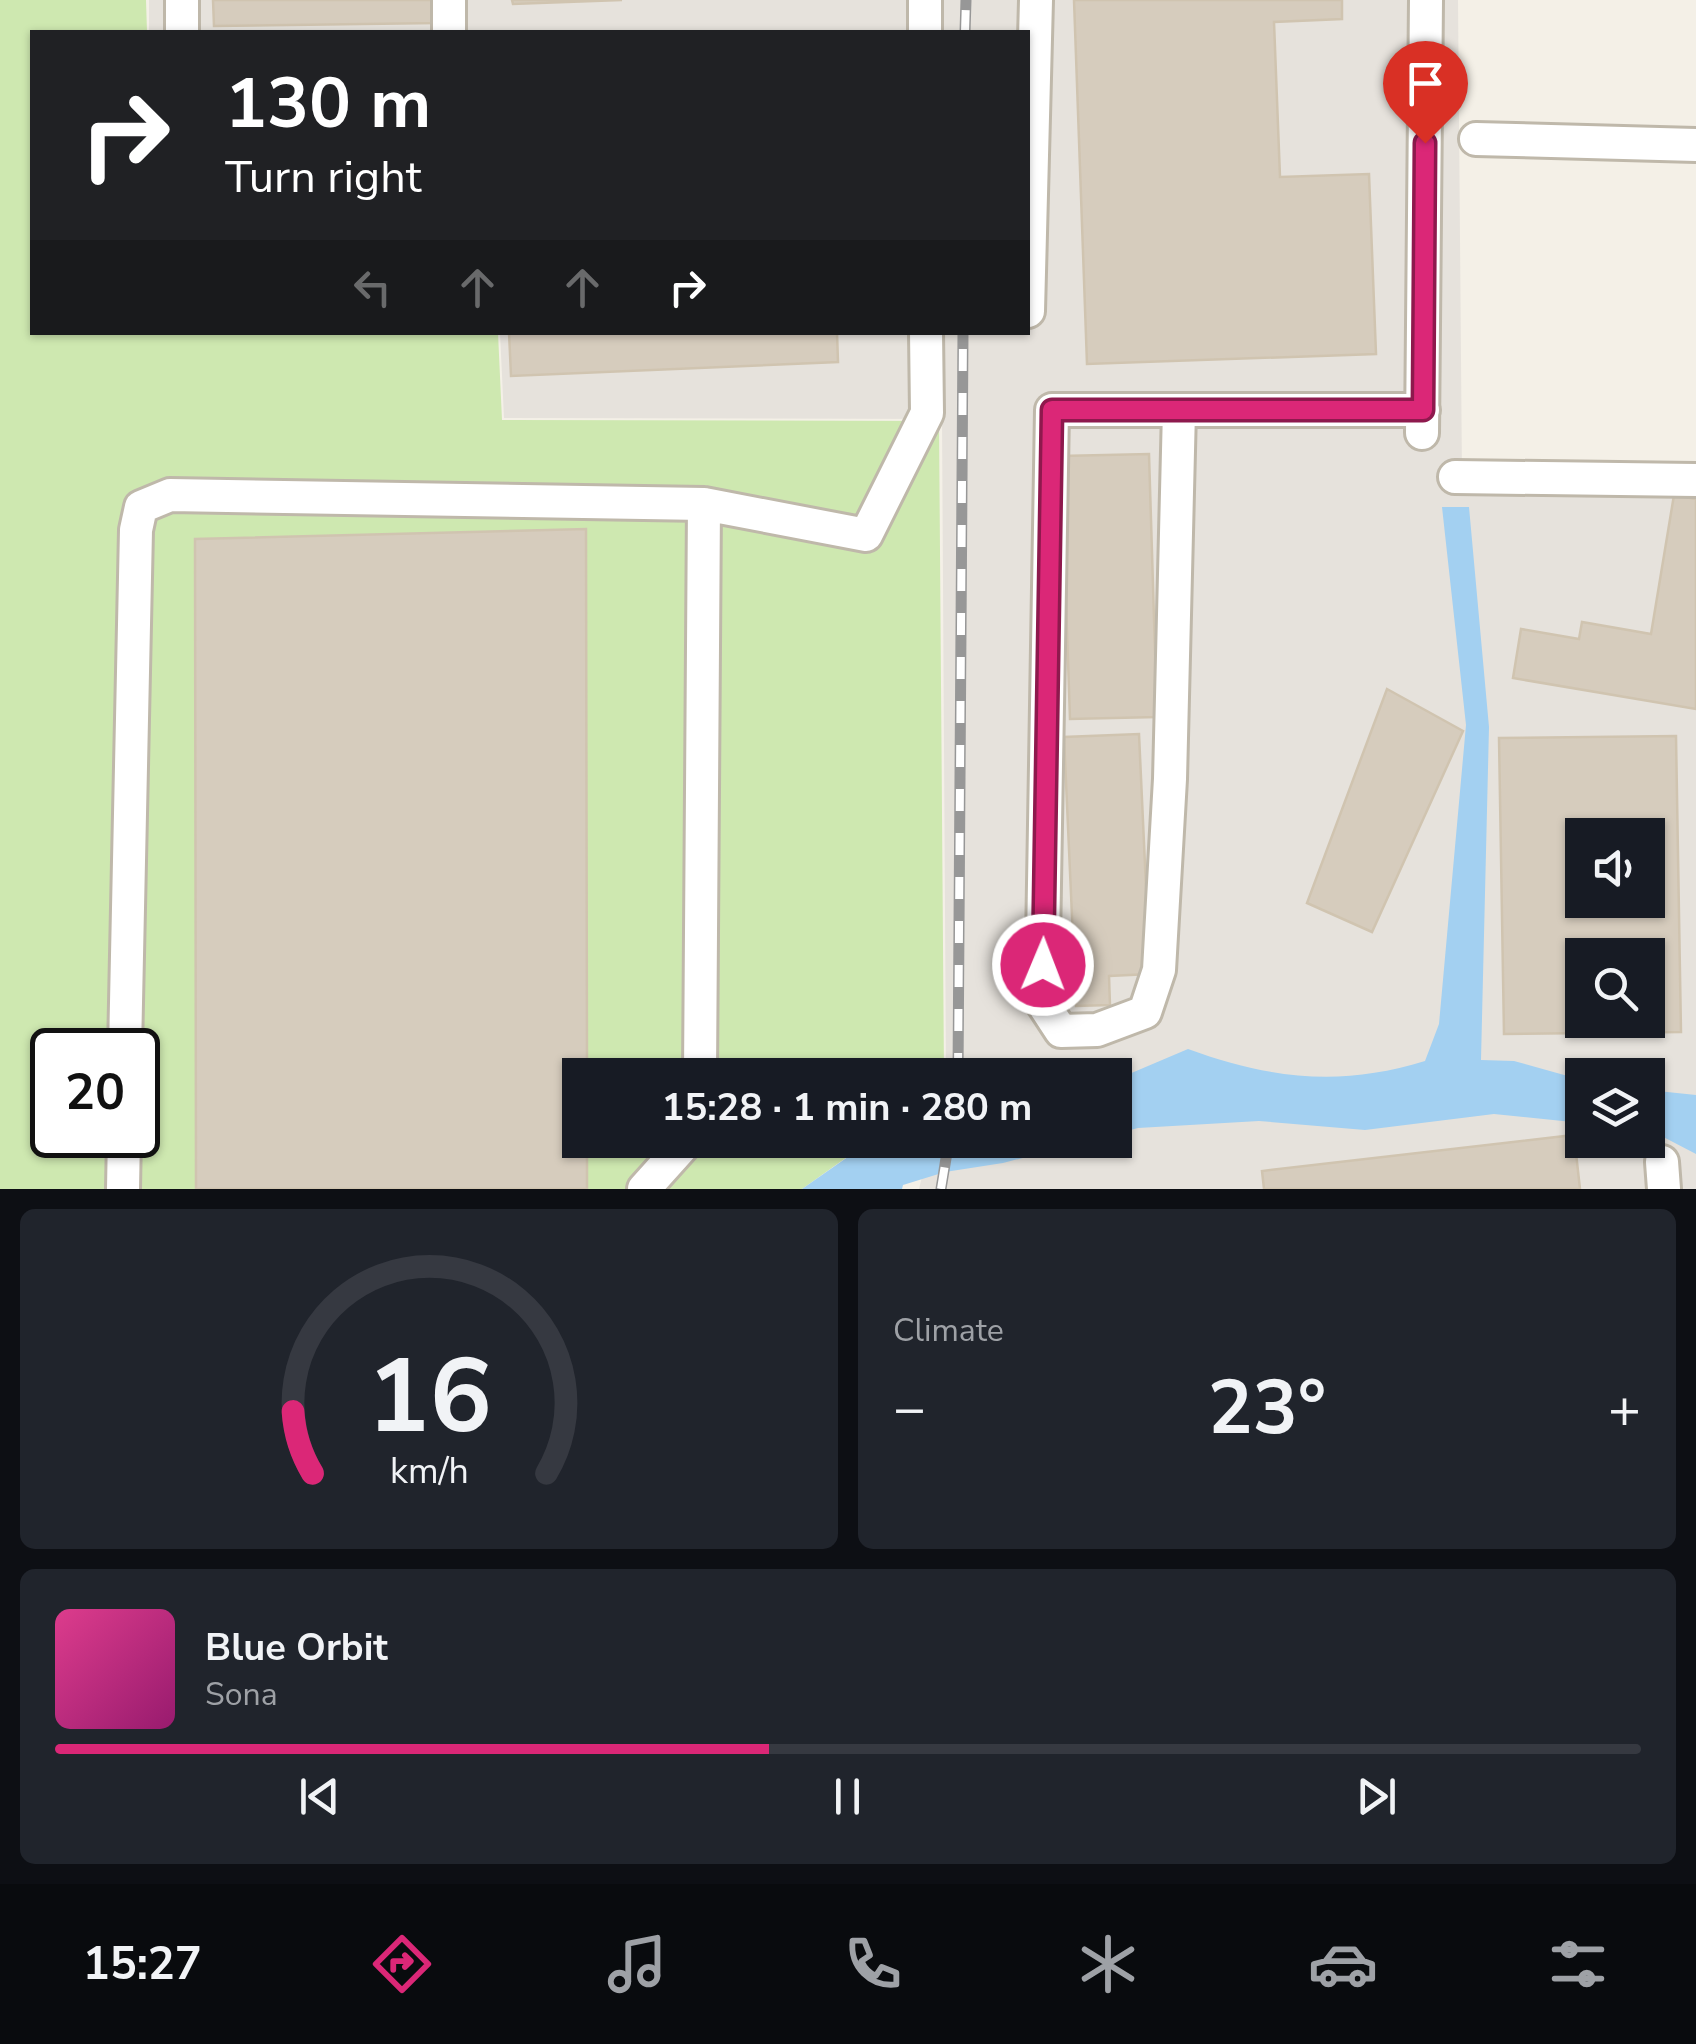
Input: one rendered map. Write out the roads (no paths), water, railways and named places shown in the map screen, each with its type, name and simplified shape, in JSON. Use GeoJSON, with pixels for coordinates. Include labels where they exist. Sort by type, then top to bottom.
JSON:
{"type":"FeatureCollection","features":[{"type":"Feature","properties":{"kind":"street"},"geometry":{"type":"LineString","coordinates":[[182,0],[182,30]]}},
{"type":"Feature","properties":{"kind":"street"},"geometry":{"type":"LineString","coordinates":[[449,0],[449,30]]}},
{"type":"Feature","properties":{"kind":"street"},"geometry":{"type":"LineString","coordinates":[[925,0],[925,30]]}},
{"type":"Feature","properties":{"kind":"street"},"geometry":{"type":"LineString","coordinates":[[1030,233],[1036,0]]}},
{"type":"Feature","properties":{"kind":"street"},"geometry":{"type":"LineString","coordinates":[[1179,410],[1170,779],[1160,970],[1145,1012],[1097,1030],[1062,1031],[1042,1002],[1052,410],[1179,410],[1422,421],[1426,0]]}},
{"type":"Feature","properties":{"kind":"street"},"geometry":{"type":"LineString","coordinates":[[1476,139],[1696,145]]}},
{"type":"Feature","properties":{"kind":"street"},"geometry":{"type":"LineString","coordinates":[[125,1028],[136,530],[141,507],[170,495],[704,504],[866,535],[926,413],[926,335]]}},
{"type":"Feature","properties":{"kind":"street"},"geometry":{"type":"LineString","coordinates":[[1455,478],[1696,480]]}},
{"type":"Feature","properties":{"kind":"street"},"geometry":{"type":"LineString","coordinates":[[700,1058],[704,504]]}},
{"type":"Feature","properties":{"kind":"street"},"geometry":{"type":"LineString","coordinates":[[122,1189],[123,1158]]}},
{"type":"Feature","properties":{"kind":"street"},"geometry":{"type":"LineString","coordinates":[[644,1189],[672,1158]]}},
{"type":"Feature","properties":{"kind":"water"},"geometry":{"type":"Polygon","coordinates":[[[1442,507],[1469,507],[1489,727],[1481,1060],[1514,1061],[1565,1075],[1565,1121],[1494,1114],[1365,1130],[1259,1121],[1132,1130],[1132,1073],[1188,1049],[1248,1067],[1306,1076],[1364,1074],[1425,1061],[1439,1024],[1466,725],[1442,507]]]}},
{"type":"Feature","properties":{"kind":"water"},"geometry":{"type":"Polygon","coordinates":[[[1665,1092],[1696,1095],[1696,1154],[1665,1138],[1665,1092]]]}},
{"type":"Feature","properties":{"kind":"water"},"geometry":{"type":"Polygon","coordinates":[[[846,1158],[1022,1158],[945,1172],[903,1185],[902,1189],[802,1189],[846,1158]]]}},
{"type":"Feature","properties":{"kind":"railway"},"geometry":{"type":"LineString","coordinates":[[965,30],[966,0]]}},
{"type":"Feature","properties":{"kind":"railway"},"geometry":{"type":"LineString","coordinates":[[958,1058],[963,335]]}},
{"type":"Feature","properties":{"kind":"railway"},"geometry":{"type":"LineString","coordinates":[[941,1189],[946,1158]]}}]}
